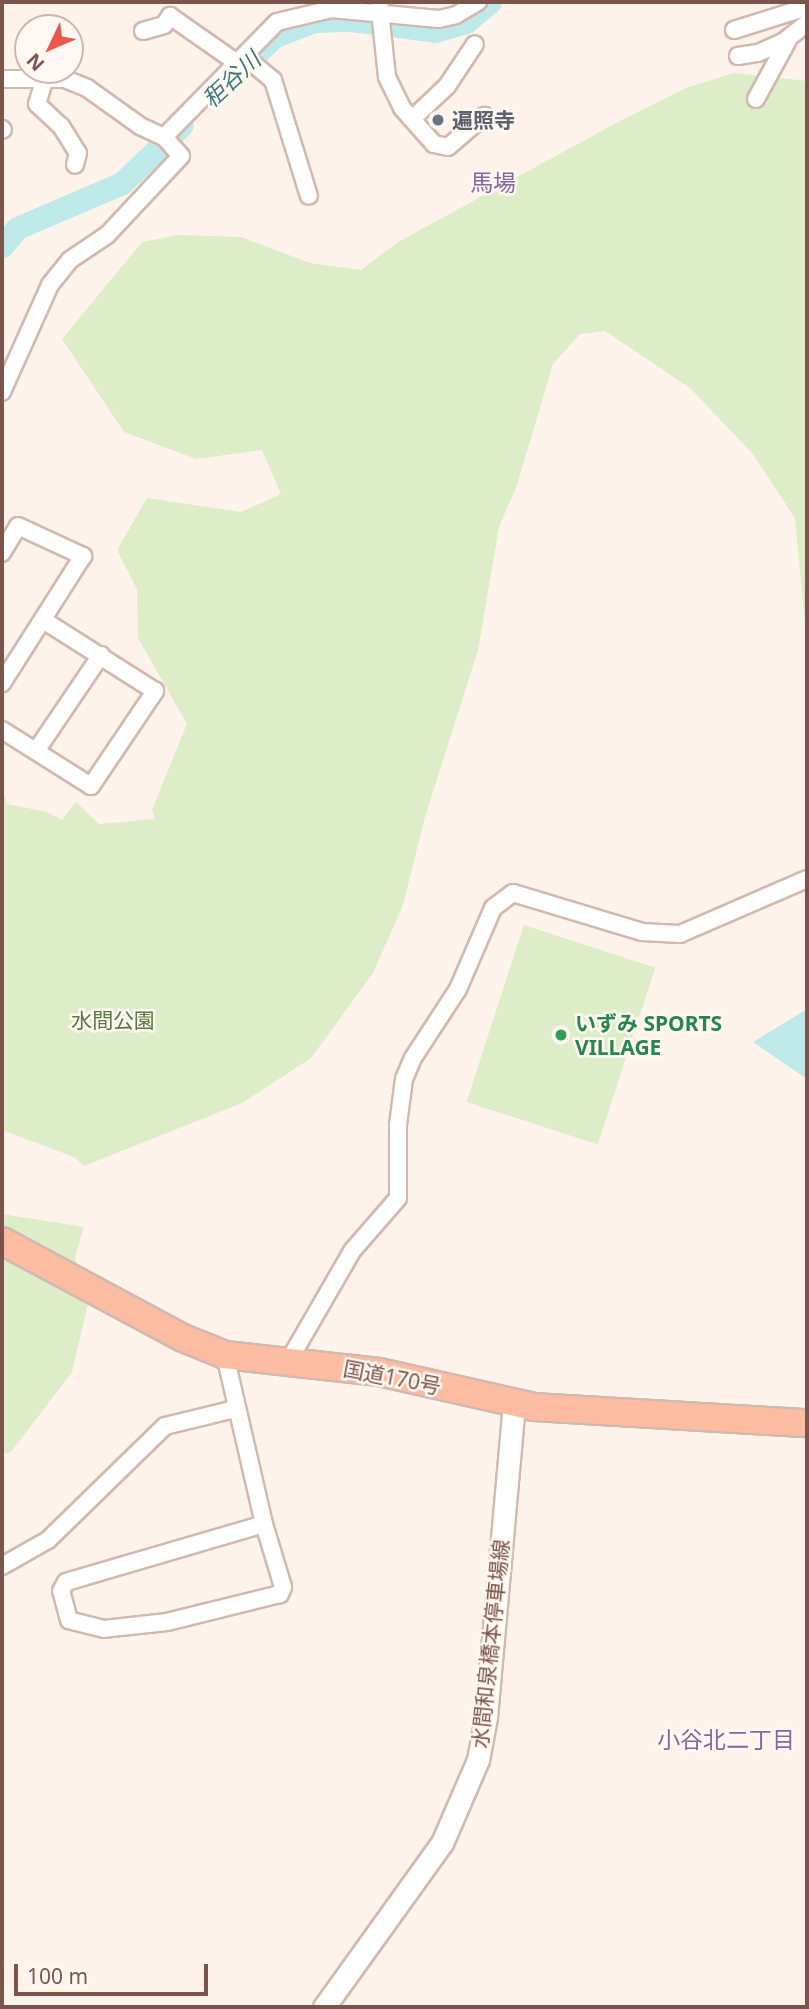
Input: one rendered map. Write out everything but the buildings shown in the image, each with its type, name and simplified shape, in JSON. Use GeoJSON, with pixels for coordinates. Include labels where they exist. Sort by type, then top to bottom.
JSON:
{"type":"FeatureCollection","features":[{"type":"Feature","properties":{"kind":"highway","name":"国道170号"},"geometry":{"type":"LineString","coordinates":[[2,1241],[183,1338],[225,1355],[379,1372],[514,1404],[579,1412],[807,1423]]}},
{"type":"Feature","properties":{"kind":"main road","name":"水間和泉橋本停車場線"},"geometry":{"type":"LineString","coordinates":[[324,2007],[442,1843],[478,1760],[486,1717],[514,1404]]}},
{"type":"Feature","properties":{"kind":"street"},"geometry":{"type":"LineString","coordinates":[[164,137],[277,22],[299,14],[331,9],[379,11],[439,19],[456,15],[478,2]]}},
{"type":"Feature","properties":{"kind":"street"},"geometry":{"type":"LineString","coordinates":[[734,30],[807,7]]}},
{"type":"Feature","properties":{"kind":"street"},"geometry":{"type":"LineString","coordinates":[[379,11],[380,37],[387,77],[412,119],[442,147],[484,116]]}},
{"type":"Feature","properties":{"kind":"street"},"geometry":{"type":"LineString","coordinates":[[142,32],[164,25],[170,16],[273,80],[309,196]]}},
{"type":"Feature","properties":{"kind":"street"},"geometry":{"type":"LineString","coordinates":[[738,55],[758,53],[790,37],[807,23]]}},
{"type":"Feature","properties":{"kind":"street"},"geometry":{"type":"LineString","coordinates":[[756,99],[790,37]]}},
{"type":"Feature","properties":{"kind":"street"},"geometry":{"type":"LineString","coordinates":[[412,119],[447,86],[475,44]]}},
{"type":"Feature","properties":{"kind":"street"},"geometry":{"type":"LineString","coordinates":[[43,84],[37,104],[61,126],[78,153],[75,165]]}},
{"type":"Feature","properties":{"kind":"street"},"geometry":{"type":"LineString","coordinates":[[2,392],[50,285],[70,260],[107,235],[181,156],[164,137],[140,126],[87,88],[70,84]]}},
{"type":"Feature","properties":{"kind":"street"},"geometry":{"type":"LineString","coordinates":[[2,553],[18,526],[83,556],[2,683]]}},
{"type":"Feature","properties":{"kind":"street"},"geometry":{"type":"LineString","coordinates":[[2,730],[91,786],[155,691],[101,654],[43,620]]}},
{"type":"Feature","properties":{"kind":"street"},"geometry":{"type":"LineString","coordinates":[[36,751],[101,654]]}},
{"type":"Feature","properties":{"kind":"street"},"geometry":{"type":"LineString","coordinates":[[288,1362],[352,1251],[398,1198],[398,1125],[404,1079],[413,1058],[458,989],[494,908],[513,893],[642,932],[680,934],[807,879]]}},
{"type":"Feature","properties":{"kind":"street"},"geometry":{"type":"LineString","coordinates":[[225,1355],[234,1409],[264,1524],[284,1587],[280,1594],[167,1622],[104,1629],[69,1620],[61,1591],[66,1582],[264,1524]]}},
{"type":"Feature","properties":{"kind":"street"},"geometry":{"type":"LineString","coordinates":[[2,1566],[48,1539],[165,1426],[234,1409]]}},
{"type":"Feature","properties":{"kind":"green space","name":"水間公園"},"geometry":{"type":"Polygon","coordinates":[[[734,73],[807,81],[807,646],[795,518],[752,453],[690,388],[605,331],[580,334],[553,364],[517,485],[499,527],[478,650],[425,817],[403,905],[373,973],[311,1058],[242,1103],[84,1166],[74,1157],[2,1130],[2,785],[7,804],[47,812],[62,820],[76,802],[99,824],[155,819],[152,810],[187,724],[138,638],[137,589],[117,550],[147,498],[241,512],[281,494],[262,450],[196,459],[124,432],[62,339],[142,242],[178,235],[241,237],[310,263],[361,270],[398,242],[620,121],[686,88],[734,73]]]}},
{"type":"Feature","properties":{"kind":"green space","name":"いずみ SPORTS VILLAGE"},"geometry":{"type":"Polygon","coordinates":[[[524,925],[655,968],[598,1145],[467,1102],[524,925]]]}},
{"type":"Feature","properties":{"kind":"green space"},"geometry":{"type":"Polygon","coordinates":[[[2,1214],[84,1227],[75,1257],[88,1304],[72,1372],[11,1452],[2,1454],[2,1214]]]}},
{"type":"Feature","properties":{"kind":"water"},"geometry":{"type":"Polygon","coordinates":[[[807,1009],[807,1079],[753,1042],[807,1009]]]}},
{"type":"Feature","properties":{"kind":"waterway","name":"秬谷川"},"geometry":{"type":"LineString","coordinates":[[247,62],[275,36],[314,21],[352,20],[435,31],[466,22],[490,2]]}},
{"type":"Feature","properties":{"kind":"waterway","name":"秬谷川"},"geometry":{"type":"LineString","coordinates":[[2,246],[17,228],[122,183],[182,125]]}},
{"type":"Feature","properties":{"kind":"place","name":"遍照寺"},"geometry":{"type":"Point","coordinates":[438,120]}},
{"type":"Feature","properties":{"kind":"place","name":"いずみ SPORTS VILLAGE"},"geometry":{"type":"Point","coordinates":[561,1035]}},
{"type":"Feature","properties":{"kind":"district","name":"馬場"},"geometry":{"type":"Point","coordinates":[493,182]}},
{"type":"Feature","properties":{"kind":"district","name":"小谷北二丁目"},"geometry":{"type":"Point","coordinates":[726,1739]}}]}
